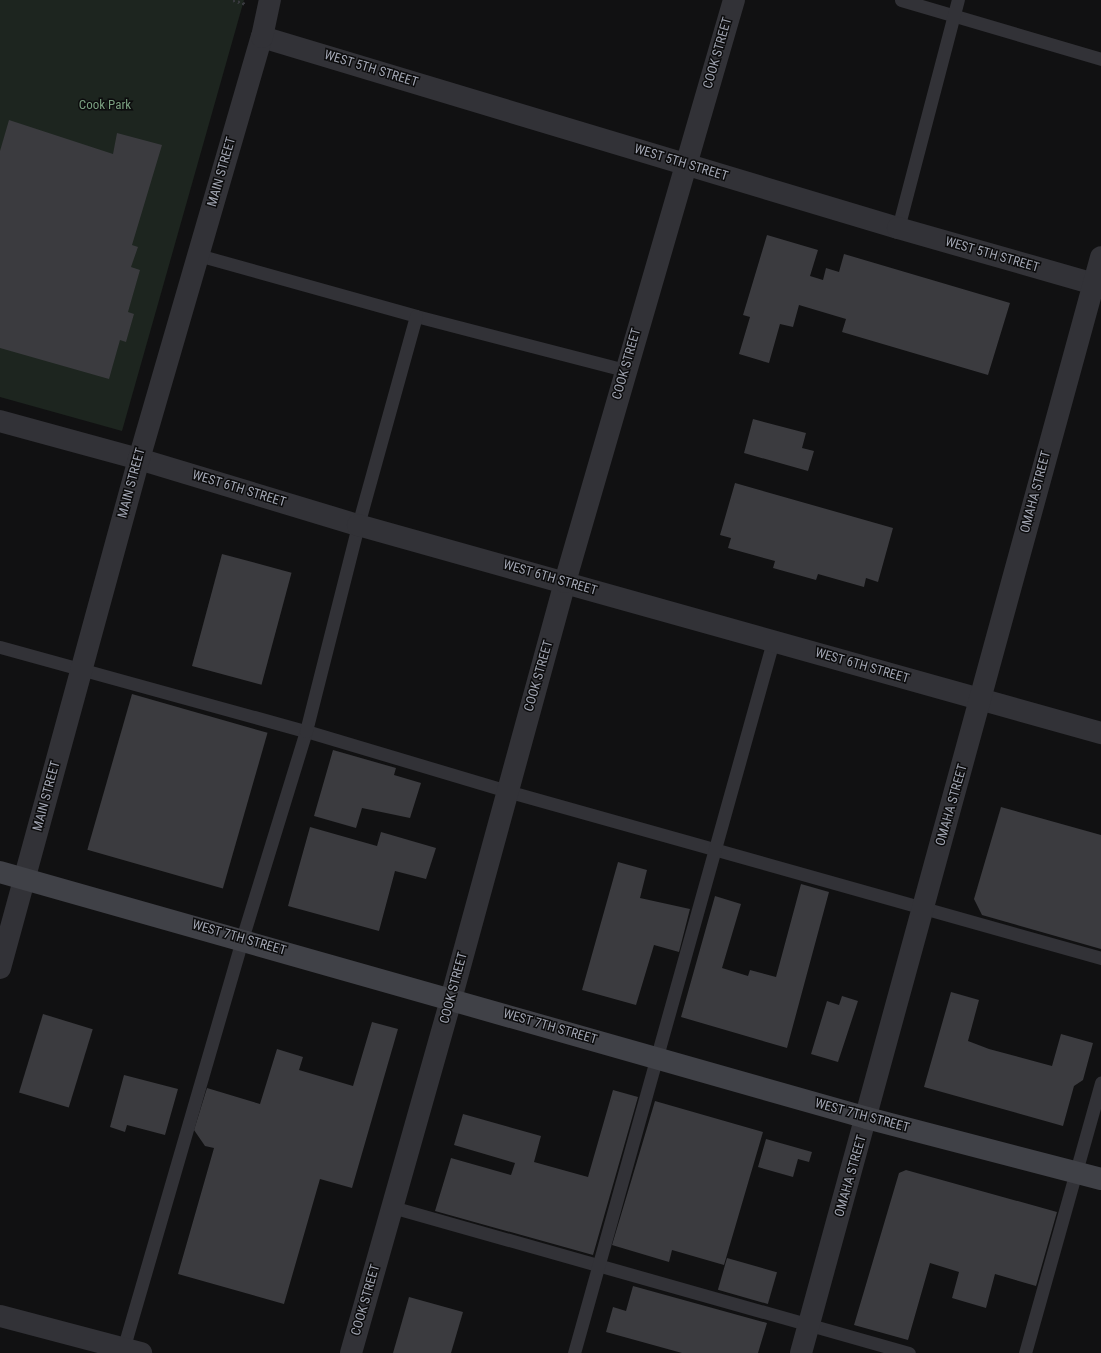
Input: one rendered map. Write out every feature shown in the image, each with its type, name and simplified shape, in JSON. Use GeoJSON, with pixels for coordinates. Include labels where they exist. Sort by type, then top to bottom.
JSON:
{"type":"FeatureCollection","features":[{"type":"Feature","properties":{"kind":"main road","name":"WEST 7TH STREET"},"geometry":{"type":"LineString","coordinates":[[0,872],[242,939],[867,1118],[1101,1180]]}},
{"type":"Feature","properties":{"kind":"street","name":"MAIN STREET"},"geometry":{"type":"LineString","coordinates":[[0,968],[139,459],[262,37],[270,0]]}},
{"type":"Feature","properties":{"kind":"street","name":"COOK STREET"},"geometry":{"type":"LineString","coordinates":[[351,1353],[451,999],[507,791],[625,370],[734,0]]}},
{"type":"Feature","properties":{"kind":"street","name":"WEST 5TH STREET"},"geometry":{"type":"LineString","coordinates":[[262,37],[898,228],[1096,285]]}},
{"type":"Feature","properties":{"kind":"street","name":"OMAHA STREET"},"geometry":{"type":"LineString","coordinates":[[801,1353],[1096,285],[1101,257]]}},
{"type":"Feature","properties":{"kind":"street","name":"WEST 6TH STREET"},"geometry":{"type":"LineString","coordinates":[[0,421],[139,459],[358,525],[1101,733]]}},
{"type":"Feature","properties":{"kind":"street"},"geometry":{"type":"LineString","coordinates":[[0,1316],[129,1351]]}},
{"type":"Feature","properties":{"kind":"lane"},"geometry":{"type":"LineString","coordinates":[[901,0],[954,14],[1101,59]]}},
{"type":"Feature","properties":{"kind":"lane"},"geometry":{"type":"LineString","coordinates":[[898,228],[958,0]]}},
{"type":"Feature","properties":{"kind":"lane"},"geometry":{"type":"LineString","coordinates":[[198,255],[416,316],[625,370]]}},
{"type":"Feature","properties":{"kind":"lane"},"geometry":{"type":"LineString","coordinates":[[129,1351],[242,939],[306,731],[358,525],[416,316]]}},
{"type":"Feature","properties":{"kind":"lane"},"geometry":{"type":"LineString","coordinates":[[574,1353],[657,1058],[713,847],[773,641]]}},
{"type":"Feature","properties":{"kind":"lane"},"geometry":{"type":"LineString","coordinates":[[0,647],[306,731],[507,791],[713,847],[1101,958]]}},
{"type":"Feature","properties":{"kind":"lane"},"geometry":{"type":"LineString","coordinates":[[1025,1353],[1101,1082]]}},
{"type":"Feature","properties":{"kind":"lane"},"geometry":{"type":"LineString","coordinates":[[392,1207],[599,1267],[809,1324],[909,1353]]}},
{"type":"Feature","properties":{"kind":"green space","name":"Cook Park"},"geometry":{"type":"Polygon","coordinates":[[[0,0],[244,0],[122,431],[0,397],[0,0]]]}},
{"type":"Feature","properties":{"kind":"building"},"geometry":{"type":"Polygon","coordinates":[[[9,120],[113,154],[117,133],[162,145],[132,245],[138,247],[131,267],[140,270],[128,312],[134,314],[126,342],[120,340],[109,379],[0,348],[0,151],[9,120]]]}},
{"type":"Feature","properties":{"kind":"building"},"geometry":{"type":"Polygon","coordinates":[[[767,235],[818,250],[810,276],[823,280],[826,268],[839,272],[844,254],[1010,303],[988,375],[842,332],[846,319],[799,305],[793,327],[780,324],[769,363],[739,354],[750,317],[743,315],[767,235]]]}},
{"type":"Feature","properties":{"kind":"building"},"geometry":{"type":"Polygon","coordinates":[[[753,419],[806,433],[802,448],[814,451],[808,471],[744,453],[753,419]]]}},
{"type":"Feature","properties":{"kind":"building"},"geometry":{"type":"Polygon","coordinates":[[[735,483],[893,528],[878,582],[866,578],[864,587],[818,574],[816,580],[773,568],[775,561],[728,548],[731,538],[720,535],[735,483]]]}},
{"type":"Feature","properties":{"kind":"building"},"geometry":{"type":"Polygon","coordinates":[[[222,554],[292,573],[262,685],[192,666],[222,554]]]}},
{"type":"Feature","properties":{"kind":"building"},"geometry":{"type":"Polygon","coordinates":[[[132,694],[268,733],[223,889],[87,850],[132,694]]]}},
{"type":"Feature","properties":{"kind":"building"},"geometry":{"type":"Polygon","coordinates":[[[333,750],[396,768],[394,775],[421,783],[410,818],[362,808],[356,828],[314,816],[333,750]]]}},
{"type":"Feature","properties":{"kind":"building"},"geometry":{"type":"Polygon","coordinates":[[[1001,807],[1101,835],[1101,949],[982,915],[974,899],[1001,807]]]}},
{"type":"Feature","properties":{"kind":"building"},"geometry":{"type":"Polygon","coordinates":[[[310,827],[377,846],[381,832],[436,848],[426,879],[395,871],[379,931],[288,906],[310,827]]]}},
{"type":"Feature","properties":{"kind":"building"},"geometry":{"type":"Polygon","coordinates":[[[618,862],[647,870],[640,898],[690,909],[679,952],[654,945],[636,1005],[582,990],[618,862]]]}},
{"type":"Feature","properties":{"kind":"building"},"geometry":{"type":"Polygon","coordinates":[[[801,884],[829,892],[787,1048],[681,1017],[715,896],[741,904],[722,968],[748,976],[750,970],[776,977],[801,884]]]}},
{"type":"Feature","properties":{"kind":"building"},"geometry":{"type":"Polygon","coordinates":[[[951,992],[979,1000],[968,1041],[989,1049],[1052,1066],[1061,1034],[1093,1043],[1083,1080],[1074,1086],[1063,1126],[924,1087],[951,992]]]}},
{"type":"Feature","properties":{"kind":"building"},"geometry":{"type":"Polygon","coordinates":[[[842,996],[858,1001],[838,1062],[811,1054],[827,1001],[839,1005],[842,996]]]}},
{"type":"Feature","properties":{"kind":"building"},"geometry":{"type":"Polygon","coordinates":[[[43,1014],[93,1029],[69,1108],[19,1092],[43,1014]]]}},
{"type":"Feature","properties":{"kind":"building"},"geometry":{"type":"Polygon","coordinates":[[[372,1022],[398,1029],[352,1188],[320,1179],[284,1304],[178,1274],[214,1148],[205,1146],[194,1130],[207,1088],[260,1104],[277,1049],[303,1057],[299,1070],[353,1086],[372,1022]]]}},
{"type":"Feature","properties":{"kind":"building"},"geometry":{"type":"Polygon","coordinates":[[[124,1075],[178,1089],[165,1135],[127,1125],[125,1132],[110,1127],[124,1075]]]}},
{"type":"Feature","properties":{"kind":"building"},"geometry":{"type":"Polygon","coordinates":[[[613,1090],[638,1097],[593,1255],[435,1211],[451,1158],[511,1175],[515,1163],[454,1145],[463,1114],[541,1136],[534,1162],[588,1177],[613,1090]]]}},
{"type":"Feature","properties":{"kind":"building"},"geometry":{"type":"Polygon","coordinates":[[[655,1101],[763,1132],[724,1265],[672,1250],[669,1262],[612,1245],[655,1101]]]}},
{"type":"Feature","properties":{"kind":"building"},"geometry":{"type":"Polygon","coordinates":[[[766,1139],[812,1152],[809,1162],[798,1159],[793,1177],[758,1167],[766,1139]]]}},
{"type":"Feature","properties":{"kind":"building"},"geometry":{"type":"Polygon","coordinates":[[[906,1170],[1057,1212],[1036,1286],[995,1274],[986,1308],[952,1298],[959,1272],[930,1263],[908,1340],[854,1325],[899,1173],[906,1170]]]}},
{"type":"Feature","properties":{"kind":"building"},"geometry":{"type":"Polygon","coordinates":[[[727,1258],[777,1272],[768,1304],[718,1290],[727,1258]]]}},
{"type":"Feature","properties":{"kind":"building"},"geometry":{"type":"Polygon","coordinates":[[[633,1286],[767,1323],[758,1353],[682,1353],[606,1332],[613,1307],[626,1311],[633,1286]]]}},
{"type":"Feature","properties":{"kind":"building"},"geometry":{"type":"Polygon","coordinates":[[[409,1297],[463,1312],[451,1353],[393,1353],[409,1297]]]}}]}
